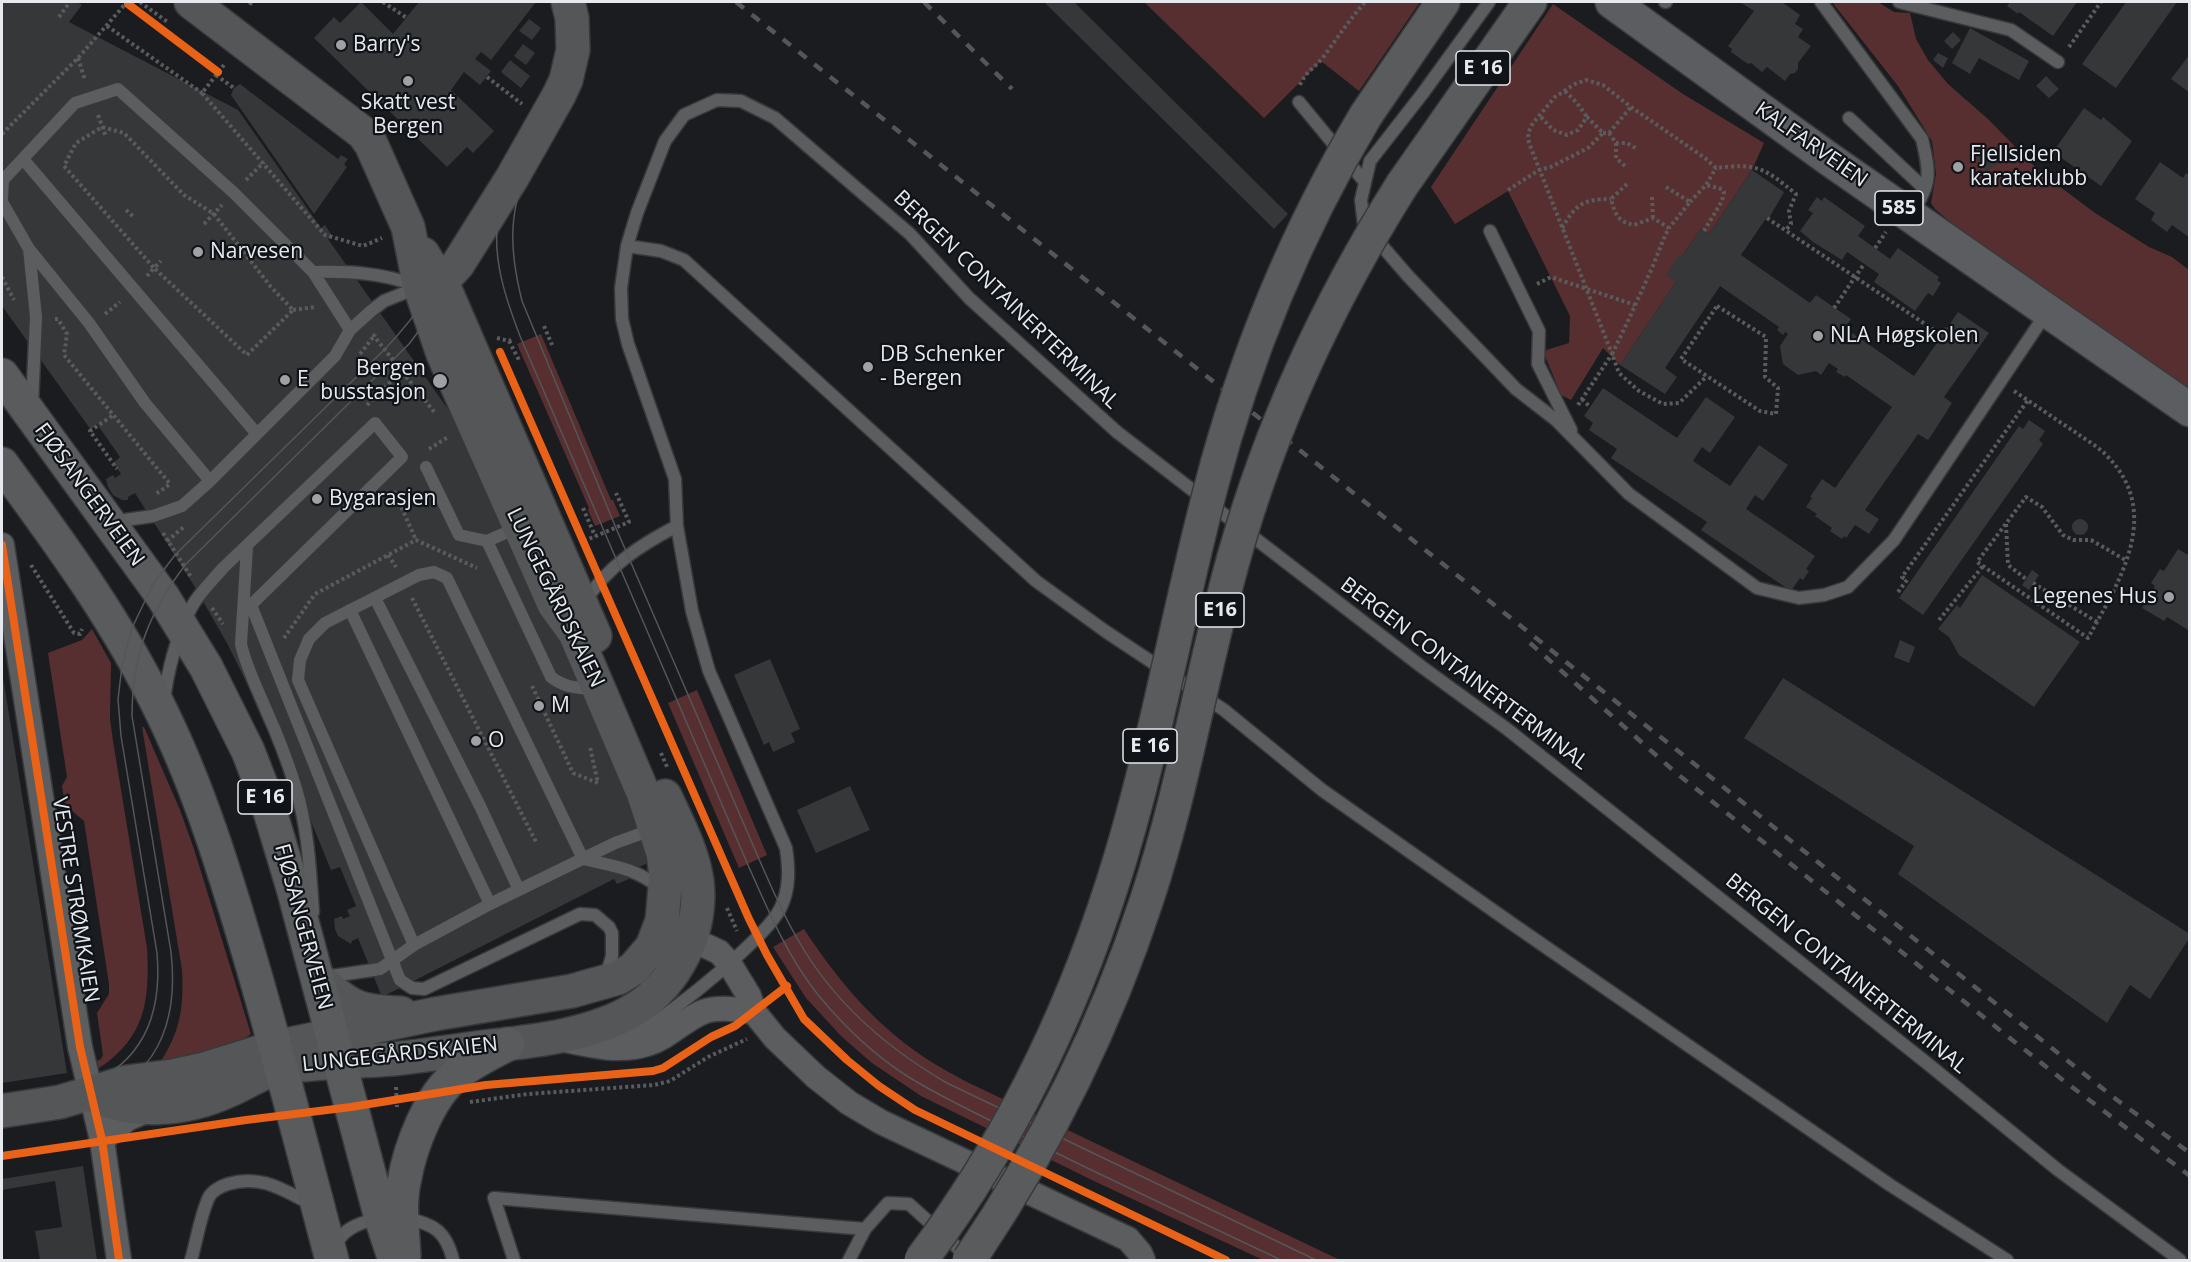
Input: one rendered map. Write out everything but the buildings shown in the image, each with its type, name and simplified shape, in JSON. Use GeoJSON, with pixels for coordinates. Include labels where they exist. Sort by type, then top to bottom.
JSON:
{"type":"FeatureCollection","features":[{"type":"Feature","properties":{"kind":"highway","name":"E 16"},"geometry":{"type":"LineString","coordinates":[[921,1260],[970,1191],[1001,1137],[1044,1056],[1080,975],[1110,893],[1133,814],[1211,485],[1245,373],[1277,291],[1325,187],[1366,115],[1443,2]]}},
{"type":"Feature","properties":{"kind":"highway","name":"E 16"},"geometry":{"type":"LineString","coordinates":[[1402,184],[1530,2]]}},
{"type":"Feature","properties":{"kind":"highway","name":"E16"},"geometry":{"type":"LineString","coordinates":[[970,1260],[1031,1162],[1087,1055],[1127,955],[1168,830],[1223,596],[1269,449],[1290,396],[1331,306],[1402,184]]}},
{"type":"Feature","properties":{"kind":"highway","name":"FJØSANGERVEIEN"},"geometry":{"type":"LineString","coordinates":[[2,375],[183,628],[231,716],[260,784],[280,840],[351,1107],[392,1218],[395,1260]]}},
{"type":"Feature","properties":{"kind":"highway"},"geometry":{"type":"LineString","coordinates":[[2,464],[106,613],[163,715],[208,827],[238,915],[279,1057],[333,1260]]}},
{"type":"Feature","properties":{"kind":"highway","name":"E 16"},"geometry":{"type":"LineString","coordinates":[[404,1260],[392,1218],[417,1136],[428,1112],[454,1097],[453,1077],[474,1061],[508,1044]]}},
{"type":"Feature","properties":{"kind":"main road"},"geometry":{"type":"LineString","coordinates":[[430,284],[451,272],[458,264],[559,95],[570,65],[573,34],[568,2]]}},
{"type":"Feature","properties":{"kind":"main road","name":"KALFARVEIEN"},"geometry":{"type":"LineString","coordinates":[[1612,2],[1733,90],[1908,210],[2047,312],[2190,410]]}},
{"type":"Feature","properties":{"kind":"main road","name":"LUNGEGÅRDSKAIEN"},"geometry":{"type":"LineString","coordinates":[[184,16],[363,133],[371,144],[384,170],[430,284],[443,354],[531,521],[554,603],[586,607]]}},
{"type":"Feature","properties":{"kind":"main road","name":"LUNGEGÅRDSKAIEN"},"geometry":{"type":"LineString","coordinates":[[279,1057],[337,1049],[435,1014],[572,991],[604,983],[633,969],[652,947],[674,937],[696,913],[697,883],[693,864],[644,795],[599,689],[586,607]]}},
{"type":"Feature","properties":{"kind":"main road","name":"LUNGEGÅRDSKAIEN"},"geometry":{"type":"LineString","coordinates":[[337,1049],[394,1059],[554,1038],[619,1017],[647,1000],[674,971],[674,937],[666,893],[664,863],[667,827],[586,607]]}},
{"type":"Feature","properties":{"kind":"main road"},"geometry":{"type":"LineString","coordinates":[[318,978],[342,1001],[358,1009],[388,1013],[435,1014]]}},
{"type":"Feature","properties":{"kind":"main road"},"geometry":{"type":"LineString","coordinates":[[2,1111],[60,1102],[127,1082],[279,1057]]}},
{"type":"Feature","properties":{"kind":"main road"},"geometry":{"type":"LineString","coordinates":[[90,1093],[127,1107],[178,1106],[218,1095],[261,1074],[279,1057]]}},
{"type":"Feature","properties":{"kind":"street","name":"VESTRE STRØMKAIEN"},"geometry":{"type":"LineString","coordinates":[[2,545],[80,1047],[102,1140],[119,1260]]}},
{"type":"Feature","properties":{"kind":"street"},"geometry":{"type":"LineString","coordinates":[[674,937],[719,952],[729,963],[749,996],[754,1012],[793,1057],[849,1103],[881,1122],[1128,1239],[1143,1260]]}},
{"type":"Feature","properties":{"kind":"street","name":"LUNGEGÅRDSKAIEN"},"geometry":{"type":"LineString","coordinates":[[554,1038],[616,1048],[648,1044],[703,1012],[713,1010],[754,1012]]}},
{"type":"Feature","properties":{"kind":"street"},"geometry":{"type":"LineString","coordinates":[[102,1140],[128,1119],[150,1108]]}},
{"type":"Feature","properties":{"kind":"lane"},"geometry":{"type":"LineString","coordinates":[[1489,2],[1424,93],[1370,161],[1361,200],[1364,225],[1408,276],[1516,389],[1556,420],[1629,494],[1757,588],[1799,598],[1824,596],[1848,587],[1894,540],[2047,312]]}},
{"type":"Feature","properties":{"kind":"lane"},"geometry":{"type":"LineString","coordinates":[[1821,2],[1922,139],[1928,165],[1908,210]]}},
{"type":"Feature","properties":{"kind":"lane"},"geometry":{"type":"LineString","coordinates":[[1899,2],[2011,30],[2058,62]]}},
{"type":"Feature","properties":{"kind":"lane"},"geometry":{"type":"LineString","coordinates":[[210,481],[146,403],[89,323],[29,249],[2,200],[3,180],[75,103],[118,89],[234,193],[313,272],[350,330]]}},
{"type":"Feature","properties":{"kind":"lane","name":"BERGEN CONTAINERTERMINAL"},"geometry":{"type":"LineString","coordinates":[[627,246],[637,213],[665,141],[684,115],[717,100],[741,101],[775,118],[910,234],[969,298],[1117,432],[1422,667],[1508,729],[2058,1170],[2180,1260]]}},
{"type":"Feature","properties":{"kind":"lane"},"geometry":{"type":"LineString","coordinates":[[1299,102],[1364,181]]}},
{"type":"Feature","properties":{"kind":"lane"},"geometry":{"type":"LineString","coordinates":[[1850,118],[1908,210]]}},
{"type":"Feature","properties":{"kind":"lane"},"geometry":{"type":"LineString","coordinates":[[23,159],[258,434]]}},
{"type":"Feature","properties":{"kind":"lane"},"geometry":{"type":"LineString","coordinates":[[1490,231],[1539,331],[1538,364],[1567,424],[1581,446]]}},
{"type":"Feature","properties":{"kind":"lane"},"geometry":{"type":"LineString","coordinates":[[596,1046],[622,1038],[662,1017],[729,963],[758,937],[781,908],[789,876],[786,848],[710,671],[692,610],[677,526],[675,478],[628,344],[622,319],[621,288],[627,246],[661,251],[684,260],[1036,580],[1070,606],[1224,710],[1323,790],[1511,923],[1880,1179],[2007,1260]]}},
{"type":"Feature","properties":{"kind":"lane"},"geometry":{"type":"LineString","coordinates":[[29,249],[36,317],[32,415]]}},
{"type":"Feature","properties":{"kind":"lane"},"geometry":{"type":"LineString","coordinates":[[313,272],[360,272],[430,284]]}},
{"type":"Feature","properties":{"kind":"lane"},"geometry":{"type":"LineString","coordinates":[[109,522],[153,516],[182,506],[258,434],[334,356],[350,330],[371,311],[384,301],[430,284]]}},
{"type":"Feature","properties":{"kind":"lane"},"geometry":{"type":"LineString","coordinates":[[163,715],[170,672],[183,628],[201,593],[223,568],[375,423],[402,457],[251,605],[400,980],[412,988],[424,989],[580,914],[595,915],[609,927],[612,933],[612,956],[604,983]]}},
{"type":"Feature","properties":{"kind":"lane"},"geometry":{"type":"LineString","coordinates":[[426,467],[459,535],[487,541],[531,521]]}},
{"type":"Feature","properties":{"kind":"lane"},"geometry":{"type":"LineString","coordinates":[[586,607],[639,546],[677,526]]}},
{"type":"Feature","properties":{"kind":"lane"},"geometry":{"type":"LineString","coordinates":[[487,541],[551,677],[561,685],[599,689]]}},
{"type":"Feature","properties":{"kind":"lane"},"geometry":{"type":"LineString","coordinates":[[247,547],[240,632],[244,659],[274,728],[295,785],[303,815],[308,839],[318,978],[380,969],[414,945],[490,904],[615,843],[667,827]]}},
{"type":"Feature","properties":{"kind":"lane"},"geometry":{"type":"LineString","coordinates":[[414,945],[298,680],[300,660],[309,639],[325,622],[419,575],[434,572],[447,578],[583,859],[644,875],[666,893]]}},
{"type":"Feature","properties":{"kind":"lane"},"geometry":{"type":"LineString","coordinates":[[375,598],[480,806],[519,890]]}},
{"type":"Feature","properties":{"kind":"lane"},"geometry":{"type":"LineString","coordinates":[[350,610],[490,904]]}},
{"type":"Feature","properties":{"kind":"lane"},"geometry":{"type":"LineString","coordinates":[[191,1260],[210,1195],[223,1185],[241,1180],[272,1184],[319,1208]]}},
{"type":"Feature","properties":{"kind":"lane"},"geometry":{"type":"LineString","coordinates":[[514,1260],[494,1198],[865,1229]]}},
{"type":"Feature","properties":{"kind":"lane"},"geometry":{"type":"LineString","coordinates":[[849,1260],[865,1229],[888,1203],[909,1204],[970,1260]]}},
{"type":"Feature","properties":{"kind":"lane"},"geometry":{"type":"LineString","coordinates":[[333,1260],[336,1244],[345,1232],[358,1223],[392,1218],[421,1221],[437,1228],[449,1243],[453,1260]]}},
{"type":"Feature","properties":{"kind":"path"},"geometry":{"type":"LineString","coordinates":[[59,17],[70,2]]}},
{"type":"Feature","properties":{"kind":"path"},"geometry":{"type":"LineString","coordinates":[[140,2],[184,16]]}},
{"type":"Feature","properties":{"kind":"path"},"geometry":{"type":"LineString","coordinates":[[383,2],[407,18]]}},
{"type":"Feature","properties":{"kind":"path"},"geometry":{"type":"LineString","coordinates":[[1299,102],[1298,89],[1304,75],[1322,58],[1346,22],[1365,2]]}},
{"type":"Feature","properties":{"kind":"path"},"geometry":{"type":"LineString","coordinates":[[2058,62],[2101,2]]}},
{"type":"Feature","properties":{"kind":"path"},"geometry":{"type":"LineString","coordinates":[[2,134],[127,3],[137,11]]}},
{"type":"Feature","properties":{"kind":"path"},"geometry":{"type":"LineString","coordinates":[[107,26],[202,93],[325,236],[363,246],[380,239],[376,228]]}},
{"type":"Feature","properties":{"kind":"path"},"geometry":{"type":"LineString","coordinates":[[215,58],[234,72]]}},
{"type":"Feature","properties":{"kind":"path"},"geometry":{"type":"LineString","coordinates":[[202,93],[224,65]]}},
{"type":"Feature","properties":{"kind":"path"},"geometry":{"type":"LineString","coordinates":[[209,66],[234,88]]}},
{"type":"Feature","properties":{"kind":"path"},"geometry":{"type":"LineString","coordinates":[[486,77],[525,106]]}},
{"type":"Feature","properties":{"kind":"path"},"geometry":{"type":"LineString","coordinates":[[1707,376],[1679,403],[1663,404],[1639,391],[1619,373],[1539,170],[1529,143],[1528,133],[1539,115],[1555,97],[1586,80],[1603,85],[1706,158],[1716,168]]}},
{"type":"Feature","properties":{"kind":"path"},"geometry":{"type":"LineString","coordinates":[[1565,91],[1604,134]]}},
{"type":"Feature","properties":{"kind":"path"},"geometry":{"type":"LineString","coordinates":[[1508,190],[1539,170],[1570,159],[1588,148],[1609,132],[1631,107]]}},
{"type":"Feature","properties":{"kind":"path"},"geometry":{"type":"LineString","coordinates":[[1539,115],[1553,130],[1568,135],[1578,130],[1587,117]]}},
{"type":"Feature","properties":{"kind":"path"},"geometry":{"type":"LineString","coordinates":[[102,127],[124,133],[184,195],[214,214],[271,287],[293,310],[247,355],[154,268],[64,166],[76,143],[102,127]]}},
{"type":"Feature","properties":{"kind":"path"},"geometry":{"type":"LineString","coordinates":[[1609,132],[1616,143],[1616,158],[1625,166]]}},
{"type":"Feature","properties":{"kind":"path"},"geometry":{"type":"LineString","coordinates":[[1616,143],[1627,143],[1637,149]]}},
{"type":"Feature","properties":{"kind":"path"},"geometry":{"type":"LineString","coordinates":[[1716,168],[1739,165],[1758,167],[1796,194],[1789,211],[1791,224],[1786,230]]}},
{"type":"Feature","properties":{"kind":"path"},"geometry":{"type":"LineString","coordinates":[[1567,424],[1612,354],[1669,228],[1706,185],[1716,168]]}},
{"type":"Feature","properties":{"kind":"path"},"geometry":{"type":"LineString","coordinates":[[1562,228],[1572,211],[1583,202],[1611,199],[1628,184]]}},
{"type":"Feature","properties":{"kind":"path"},"geometry":{"type":"LineString","coordinates":[[1704,231],[1722,201],[1724,192],[1722,189],[1706,185]]}},
{"type":"Feature","properties":{"kind":"path"},"geometry":{"type":"LineString","coordinates":[[1666,187],[1690,202]]}},
{"type":"Feature","properties":{"kind":"path"},"geometry":{"type":"LineString","coordinates":[[1652,197],[1653,218]]}},
{"type":"Feature","properties":{"kind":"path"},"geometry":{"type":"LineString","coordinates":[[1611,199],[1614,211],[1619,219],[1626,223],[1634,225],[1653,218]]}},
{"type":"Feature","properties":{"kind":"path"},"geometry":{"type":"LineString","coordinates":[[126,210],[135,218]]}},
{"type":"Feature","properties":{"kind":"path"},"geometry":{"type":"LineString","coordinates":[[1875,248],[1908,210]]}},
{"type":"Feature","properties":{"kind":"path"},"geometry":{"type":"LineString","coordinates":[[1653,218],[1669,228]]}},
{"type":"Feature","properties":{"kind":"path"},"geometry":{"type":"LineString","coordinates":[[1767,218],[1940,334]]}},
{"type":"Feature","properties":{"kind":"path"},"geometry":{"type":"LineString","coordinates":[[360,272],[363,246]]}},
{"type":"Feature","properties":{"kind":"path"},"geometry":{"type":"LineString","coordinates":[[67,334],[123,301],[161,261]]}},
{"type":"Feature","properties":{"kind":"path"},"geometry":{"type":"LineString","coordinates":[[1834,308],[1864,264]]}},
{"type":"Feature","properties":{"kind":"path"},"geometry":{"type":"LineString","coordinates":[[2,277],[22,315],[58,319],[67,334],[64,355],[170,484],[151,498],[153,516],[224,627],[240,632]]}},
{"type":"Feature","properties":{"kind":"path"},"geometry":{"type":"LineString","coordinates":[[1520,292],[1551,277],[1635,305]]}},
{"type":"Feature","properties":{"kind":"path"},"geometry":{"type":"LineString","coordinates":[[1717,306],[1766,338],[1765,377],[1778,388],[1776,414],[1760,411],[1707,376],[1681,360],[1717,306]]}},
{"type":"Feature","properties":{"kind":"path"},"geometry":{"type":"LineString","coordinates":[[371,311],[381,326],[374,336],[438,417]]}},
{"type":"Feature","properties":{"kind":"path"},"geometry":{"type":"LineString","coordinates":[[544,326],[552,345]]}},
{"type":"Feature","properties":{"kind":"path"},"geometry":{"type":"LineString","coordinates":[[490,336],[511,340],[519,360]]}},
{"type":"Feature","properties":{"kind":"path"},"geometry":{"type":"LineString","coordinates":[[363,409],[403,370]]}},
{"type":"Feature","properties":{"kind":"path"},"geometry":{"type":"LineString","coordinates":[[2001,382],[2108,456],[2122,474],[2132,498],[2135,533],[2127,561],[2088,638],[1977,562],[2026,497],[2042,507],[2063,535],[2073,540],[2091,540],[2127,561]]}},
{"type":"Feature","properties":{"kind":"path"},"geometry":{"type":"LineString","coordinates":[[1582,399],[1589,406]]}},
{"type":"Feature","properties":{"kind":"path"},"geometry":{"type":"LineString","coordinates":[[1898,592],[1907,580],[1902,577],[2028,400]]}},
{"type":"Feature","properties":{"kind":"path"},"geometry":{"type":"LineString","coordinates":[[112,416],[90,431],[117,469]]}},
{"type":"Feature","properties":{"kind":"path"},"geometry":{"type":"LineString","coordinates":[[580,543],[629,522],[616,493]]}},
{"type":"Feature","properties":{"kind":"path"},"geometry":{"type":"LineString","coordinates":[[583,508],[595,536]]}},
{"type":"Feature","properties":{"kind":"path"},"geometry":{"type":"LineString","coordinates":[[2006,523],[2008,565],[2026,579]]}},
{"type":"Feature","properties":{"kind":"path"},"geometry":{"type":"LineString","coordinates":[[579,531],[586,607]]}},
{"type":"Feature","properties":{"kind":"path"},"geometry":{"type":"LineString","coordinates":[[283,639],[315,594],[416,540],[476,566],[481,576]]}},
{"type":"Feature","properties":{"kind":"path"},"geometry":{"type":"LineString","coordinates":[[388,555],[536,842]]}},
{"type":"Feature","properties":{"kind":"path"},"geometry":{"type":"LineString","coordinates":[[26,556],[75,633],[80,634],[82,628],[77,620]]}},
{"type":"Feature","properties":{"kind":"path"},"geometry":{"type":"LineString","coordinates":[[1939,620],[1983,566]]}},
{"type":"Feature","properties":{"kind":"path"},"geometry":{"type":"LineString","coordinates":[[2033,583],[2097,622]]}},
{"type":"Feature","properties":{"kind":"path"},"geometry":{"type":"LineString","coordinates":[[529,680],[573,773],[598,783],[588,741]]}},
{"type":"Feature","properties":{"kind":"path"},"geometry":{"type":"LineString","coordinates":[[351,1107],[397,1100],[654,1085],[670,1082],[708,1057],[750,1037]]}},
{"type":"Feature","properties":{"kind":"path"},"geometry":{"type":"LineString","coordinates":[[395,1079],[397,1110]]}},
{"type":"Feature","properties":{"kind":"shaded area"},"geometry":{"type":"Polygon","coordinates":[[[1144,2],[1420,2],[1359,91],[1321,61],[1264,118],[1144,2]]]}},
{"type":"Feature","properties":{"kind":"shaded area"},"geometry":{"type":"Polygon","coordinates":[[[1832,2],[1878,2],[1894,12],[1910,13],[1916,39],[1928,60],[1948,84],[1988,119],[2039,171],[2095,213],[2149,247],[2172,257],[2189,270],[2189,391],[1961,231],[1935,209],[1931,203],[1936,174],[1932,141],[1898,86],[1832,2]]]}},
{"type":"Feature","properties":{"kind":"shaded area"},"geometry":{"type":"Polygon","coordinates":[[[1553,4],[1683,94],[1764,143],[1752,170],[1709,234],[1701,229],[1681,257],[1676,282],[1620,365],[1603,348],[1571,400],[1561,395],[1543,351],[1569,343],[1570,316],[1508,191],[1455,224],[1431,187],[1553,4]]]}},
{"type":"Feature","properties":{"kind":"shaded area"},"geometry":{"type":"Polygon","coordinates":[[[541,334],[611,500],[620,516],[595,526],[517,344],[541,334]]]}},
{"type":"Feature","properties":{"kind":"shaded area"},"geometry":{"type":"Polygon","coordinates":[[[92,629],[111,663],[110,719],[147,948],[148,968],[145,1003],[134,1033],[112,1059],[95,1071],[93,1063],[101,1059],[103,1055],[97,1013],[109,994],[109,984],[84,821],[65,805],[62,786],[67,777],[48,653],[82,640],[92,629]]]}},
{"type":"Feature","properties":{"kind":"shaded area"},"geometry":{"type":"Polygon","coordinates":[[[697,690],[767,855],[739,868],[668,703],[697,690]]]}},
{"type":"Feature","properties":{"kind":"shaded area"},"geometry":{"type":"Polygon","coordinates":[[[142,727],[144,727],[180,810],[194,849],[251,1034],[224,1052],[158,1066],[171,1042],[179,1020],[182,970],[142,727]]]}},
{"type":"Feature","properties":{"kind":"shaded area"},"geometry":{"type":"Polygon","coordinates":[[[804,929],[826,961],[863,1005],[891,1032],[928,1060],[965,1081],[1340,1260],[1263,1260],[1096,1182],[921,1096],[872,1063],[842,1037],[806,998],[773,947],[804,929]]]}},
{"type":"Feature","properties":{"kind":"tram line"},"geometry":{"type":"LineString","coordinates":[[2,1104],[66,1092],[107,1075],[136,1048],[146,1032],[152,1014],[158,974],[157,953],[121,736],[118,699],[122,666],[132,628],[153,584],[175,555],[385,349],[435,287],[534,127],[554,90],[564,50],[564,30],[559,2]]}},
{"type":"Feature","properties":{"kind":"tram line"},"geometry":{"type":"LineString","coordinates":[[528,162],[562,105],[577,68],[581,48],[578,2]]}},
{"type":"Feature","properties":{"kind":"tram line"},"geometry":{"type":"LineString","coordinates":[[531,157],[518,194],[513,228],[514,262],[522,301],[616,528],[759,859],[786,919],[811,961],[826,982],[862,1021],[902,1054],[947,1083],[1316,1260]]}},
{"type":"Feature","properties":{"kind":"tram line"},"geometry":{"type":"LineString","coordinates":[[515,158],[506,183],[497,227],[499,268],[511,312],[756,882],[779,933],[808,981],[849,1029],[883,1059],[922,1085],[1066,1158],[1281,1260]]}},
{"type":"Feature","properties":{"kind":"tram line"},"geometry":{"type":"LineString","coordinates":[[2,1119],[63,1109],[108,1094],[129,1081],[145,1065],[158,1046],[166,1025],[173,978],[171,952],[132,716],[135,673],[139,654],[162,599],[186,564],[409,344],[450,289],[496,216]]}},
{"type":"Feature","properties":{"kind":"railway"},"geometry":{"type":"LineString","coordinates":[[736,2],[2117,1100],[2190,1153]]}},
{"type":"Feature","properties":{"kind":"railway"},"geometry":{"type":"LineString","coordinates":[[924,2],[1012,89]]}},
{"type":"Feature","properties":{"kind":"railway"},"geometry":{"type":"LineString","coordinates":[[1530,643],[1675,772],[2064,1081],[2190,1176]]}},
{"type":"Feature","properties":{"kind":"cycle path"},"geometry":{"type":"LineString","coordinates":[[128,4],[218,72]]}},
{"type":"Feature","properties":{"kind":"cycle path"},"geometry":{"type":"LineString","coordinates":[[500,352],[749,919],[804,1019],[847,1060],[879,1086],[915,1110],[1226,1260]]}},
{"type":"Feature","properties":{"kind":"cycle path"},"geometry":{"type":"LineString","coordinates":[[2,545],[80,1047],[102,1140],[119,1260]]}},
{"type":"Feature","properties":{"kind":"cycle path"},"geometry":{"type":"LineString","coordinates":[[2,1156],[351,1107],[486,1085],[653,1071],[663,1068],[711,1037],[735,1026],[787,986]]}},
{"type":"Feature","properties":{"kind":"place","name":"Barry's"},"geometry":{"type":"Point","coordinates":[341,45]}},
{"type":"Feature","properties":{"kind":"place","name":"Skatt vest Bergen"},"geometry":{"type":"Point","coordinates":[408,81]}},
{"type":"Feature","properties":{"kind":"place","name":"Fjellsiden karateklubb"},"geometry":{"type":"Point","coordinates":[1958,167]}},
{"type":"Feature","properties":{"kind":"place","name":"Narvesen"},"geometry":{"type":"Point","coordinates":[198,252]}},
{"type":"Feature","properties":{"kind":"place","name":"NLA Høgskolen"},"geometry":{"type":"Point","coordinates":[1818,336]}},
{"type":"Feature","properties":{"kind":"place","name":"DB Schenker - Bergen"},"geometry":{"type":"Point","coordinates":[868,367]}},
{"type":"Feature","properties":{"kind":"place","name":"E"},"geometry":{"type":"Point","coordinates":[285,380]}},
{"type":"Feature","properties":{"kind":"place","name":"Bergen busstasjon"},"geometry":{"type":"Point","coordinates":[440,381]}},
{"type":"Feature","properties":{"kind":"place","name":"Bygarasjen"},"geometry":{"type":"Point","coordinates":[317,499]}},
{"type":"Feature","properties":{"kind":"place","name":"Legenes Hus"},"geometry":{"type":"Point","coordinates":[2169,597]}},
{"type":"Feature","properties":{"kind":"place","name":"M"},"geometry":{"type":"Point","coordinates":[539,706]}},
{"type":"Feature","properties":{"kind":"place","name":"O"},"geometry":{"type":"Point","coordinates":[476,741]}}]}
